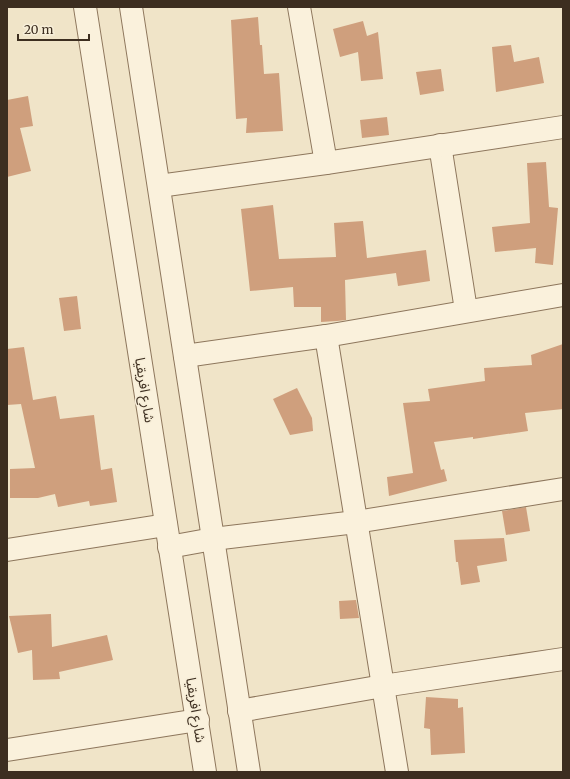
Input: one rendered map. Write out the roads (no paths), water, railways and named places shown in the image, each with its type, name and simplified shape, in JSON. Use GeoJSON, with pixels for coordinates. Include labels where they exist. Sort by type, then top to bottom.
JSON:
{"type":"FeatureCollection","features":[{"type":"Feature","properties":{"kind":"street","name":"شارع افريقيا"},"geometry":{"type":"LineString","coordinates":[[86,7],[205,772]]}},
{"type":"Feature","properties":{"kind":"street"},"geometry":{"type":"LineString","coordinates":[[131,7],[249,772]]}},
{"type":"Feature","properties":{"kind":"street"},"geometry":{"type":"LineString","coordinates":[[299,7],[326,163]]}},
{"type":"Feature","properties":{"kind":"street"},"geometry":{"type":"LineString","coordinates":[[159,186],[326,163],[563,127]]}},
{"type":"Feature","properties":{"kind":"street"},"geometry":{"type":"LineString","coordinates":[[440,145],[466,310]]}},
{"type":"Feature","properties":{"kind":"street"},"geometry":{"type":"LineString","coordinates":[[185,356],[326,336],[466,310],[563,295]]}},
{"type":"Feature","properties":{"kind":"street"},"geometry":{"type":"LineString","coordinates":[[326,336],[398,772]]}},
{"type":"Feature","properties":{"kind":"street"},"geometry":{"type":"LineString","coordinates":[[169,546],[213,539],[356,522],[563,489]]}},
{"type":"Feature","properties":{"kind":"street"},"geometry":{"type":"LineString","coordinates":[[7,550],[166,525]]}},
{"type":"Feature","properties":{"kind":"street"},"geometry":{"type":"LineString","coordinates":[[239,711],[383,686],[563,659]]}},
{"type":"Feature","properties":{"kind":"street"},"geometry":{"type":"LineString","coordinates":[[7,750],[198,720]]}}]}
